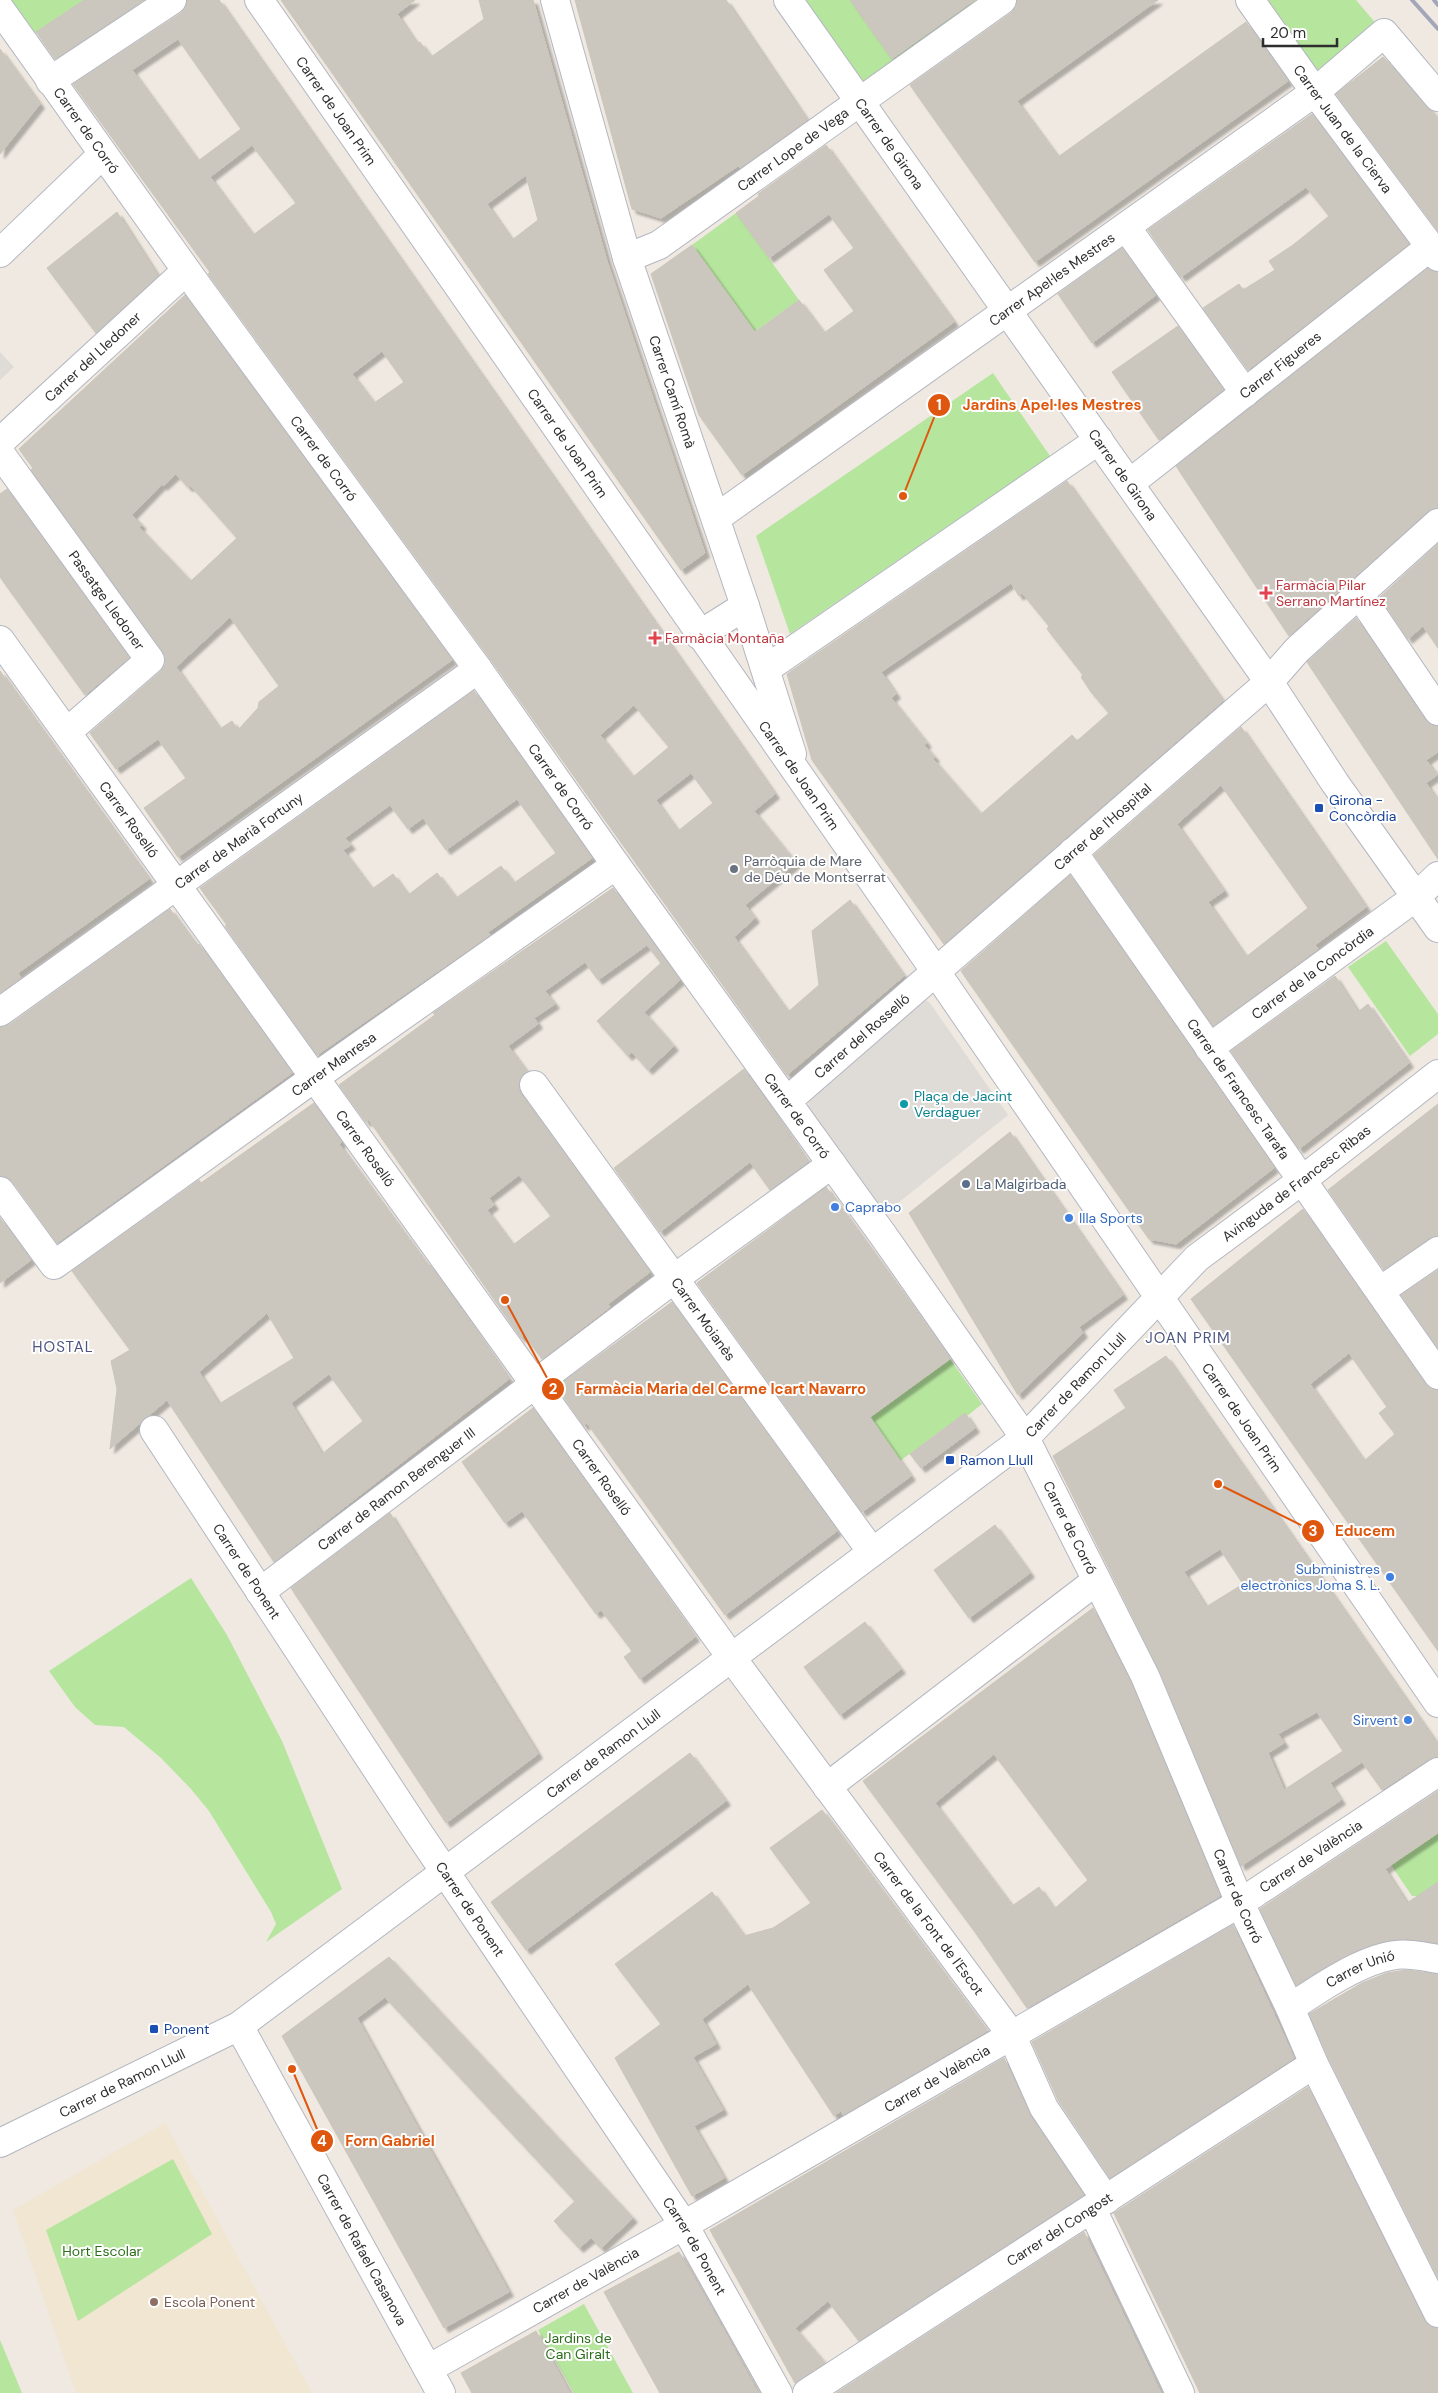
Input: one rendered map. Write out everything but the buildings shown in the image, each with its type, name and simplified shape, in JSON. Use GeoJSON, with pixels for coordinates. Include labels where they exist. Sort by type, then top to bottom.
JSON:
{"type":"FeatureCollection","features":[{"type":"Feature","properties":{"kind":"street"},"geometry":{"type":"LineString","coordinates":[[50,81],[172,0]]}},
{"type":"Feature","properties":{"kind":"street","name":"Carrer de Joan Prim"},"geometry":{"type":"LineString","coordinates":[[259,0],[699,635],[936,972],[1438,1703]]}},
{"type":"Feature","properties":{"kind":"street","name":"Carrer Camí Romà"},"geometry":{"type":"LineString","coordinates":[[555,0],[628,258],[766,669],[800,780]]}},
{"type":"Feature","properties":{"kind":"street","name":"Carrer de Girona"},"geometry":{"type":"LineString","coordinates":[[788,0],[1130,483],[1269,682],[1335,783],[1438,928]]}},
{"type":"Feature","properties":{"kind":"street","name":"Carrer Lope de Vega"},"geometry":{"type":"LineString","coordinates":[[628,258],[659,245],[1002,0]]}},
{"type":"Feature","properties":{"kind":"street","name":"Carrer Juan de la Cierva"},"geometry":{"type":"LineString","coordinates":[[1250,0],[1315,92],[1434,252]]}},
{"type":"Feature","properties":{"kind":"street","name":"Carrer de Corró"},"geometry":{"type":"LineString","coordinates":[[0,9],[186,271],[478,669],[1026,1438],[1145,1676],[1240,1903],[1290,2008],[1314,2064],[1438,2313]]}},
{"type":"Feature","properties":{"kind":"street","name":"Carrer Apel·les Mestres"},"geometry":{"type":"LineString","coordinates":[[716,518],[1315,92],[1384,33],[1438,97]]}},
{"type":"Feature","properties":{"kind":"street"},"geometry":{"type":"LineString","coordinates":[[0,253],[103,154]]}},
{"type":"Feature","properties":{"kind":"street"},"geometry":{"type":"LineString","coordinates":[[1126,227],[1245,393]]}},
{"type":"Feature","properties":{"kind":"street","name":"Carrer Figueres"},"geometry":{"type":"LineString","coordinates":[[1130,483],[1245,393],[1434,252]]}},
{"type":"Feature","properties":{"kind":"street","name":"Carrer del Lledoner"},"geometry":{"type":"LineString","coordinates":[[0,442],[186,271]]}},
{"type":"Feature","properties":{"kind":"street"},"geometry":{"type":"LineString","coordinates":[[766,669],[1099,440]]}},
{"type":"Feature","properties":{"kind":"street","name":"Passatge Lledoner"},"geometry":{"type":"LineString","coordinates":[[0,453],[150,660],[67,732]]}},
{"type":"Feature","properties":{"kind":"street","name":"Carrer de l'Hospital"},"geometry":{"type":"LineString","coordinates":[[936,972],[1269,682],[1297,650],[1438,524]]}},
{"type":"Feature","properties":{"kind":"street"},"geometry":{"type":"LineString","coordinates":[[1359,594],[1438,711]]}},
{"type":"Feature","properties":{"kind":"street"},"geometry":{"type":"LineString","coordinates":[[699,635],[745,606]]}},
{"type":"Feature","properties":{"kind":"street","name":"Carrer Roselló"},"geometry":{"type":"LineString","coordinates":[[0,640],[67,732],[174,886],[731,1657]]}},
{"type":"Feature","properties":{"kind":"street","name":"Carrer de Marià Fortuny"},"geometry":{"type":"LineString","coordinates":[[0,1012],[478,669]]}},
{"type":"Feature","properties":{"kind":"street","name":"Carrer de Francesc Tarafa"},"geometry":{"type":"LineString","coordinates":[[1073,852],[1438,1375]]}},
{"type":"Feature","properties":{"kind":"street","name":"Carrer Manresa"},"geometry":{"type":"LineString","coordinates":[[0,1191],[54,1265],[314,1078],[616,865]]}},
{"type":"Feature","properties":{"kind":"street","name":"Carrer de la Concòrdia"},"geometry":{"type":"LineString","coordinates":[[1209,1048],[1416,897],[1438,876]]}},
{"type":"Feature","properties":{"kind":"street","name":"Carrer del Rosselló"},"geometry":{"type":"LineString","coordinates":[[787,1101],[936,972]]}},
{"type":"Feature","properties":{"kind":"street","name":"Avinguda de Francesc Ribas"},"geometry":{"type":"LineString","coordinates":[[1160,1299],[1197,1258],[1301,1181],[1438,1074]]}},
{"type":"Feature","properties":{"kind":"street","name":"Carrer Moianès"},"geometry":{"type":"LineString","coordinates":[[534,1085],[676,1278],[872,1552]]}},
{"type":"Feature","properties":{"kind":"street","name":"Carrer de Ramon Berenguer III"},"geometry":{"type":"LineString","coordinates":[[260,1592],[676,1278],[832,1164]]}},
{"type":"Feature","properties":{"kind":"street"},"geometry":{"type":"LineString","coordinates":[[1380,1291],[1438,1251]]}},
{"type":"Feature","properties":{"kind":"street","name":"Carrer de Ramon Llull"},"geometry":{"type":"LineString","coordinates":[[0,2143],[239,2026],[1026,1438],[1160,1299]]}},
{"type":"Feature","properties":{"kind":"street","name":"Carrer de Ponent"},"geometry":{"type":"LineString","coordinates":[[154,1430],[444,1871],[684,2225],[778,2393]]}},
{"type":"Feature","properties":{"kind":"street"},"geometry":{"type":"LineString","coordinates":[[827,1787],[1096,1581]]}},
{"type":"Feature","properties":{"kind":"street","name":"Carrer de la Font de l'Escot"},"geometry":{"type":"LineString","coordinates":[[731,1657],[1011,2034],[1044,2108],[1099,2204],[1180,2393]]}},
{"type":"Feature","properties":{"kind":"street","name":"Carrer de València"},"geometry":{"type":"LineString","coordinates":[[428,2369],[684,2225],[1240,1903],[1438,1772]]}},
{"type":"Feature","properties":{"kind":"street","name":"Carrer Unió"},"geometry":{"type":"LineString","coordinates":[[1290,2008],[1334,1980],[1377,1960],[1396,1955],[1438,1959]]}},
{"type":"Feature","properties":{"kind":"street","name":"Carrer de Rafael Casanova"},"geometry":{"type":"LineString","coordinates":[[239,2026],[441,2393]]}},
{"type":"Feature","properties":{"kind":"street","name":"Carrer del Congost"},"geometry":{"type":"LineString","coordinates":[[807,2393],[1314,2064]]}},
{"type":"Feature","properties":{"kind":"shaded area"},"geometry":{"type":"Polygon","coordinates":[[[0,352],[14,367],[0,380],[0,352]]]}},
{"type":"Feature","properties":{"kind":"shaded area","name":"Plaça de Jacint Verdaguer"},"geometry":{"type":"Polygon","coordinates":[[[924,999],[930,1003],[1008,1115],[898,1203],[881,1209],[808,1108],[809,1100],[924,999]]]}},
{"type":"Feature","properties":{"kind":"shaded area","name":"Escola Ponent"},"geometry":{"type":"Polygon","coordinates":[[[165,2123],[312,2393],[76,2393],[13,2210],[165,2123]]]}},
{"type":"Feature","properties":{"kind":"green space"},"geometry":{"type":"Polygon","coordinates":[[[11,0],[84,0],[35,33],[11,0]]]}},
{"type":"Feature","properties":{"kind":"green space"},"geometry":{"type":"Polygon","coordinates":[[[788,0],[1002,0],[860,101],[788,0]]]}},
{"type":"Feature","properties":{"kind":"green space"},"geometry":{"type":"Polygon","coordinates":[[[1250,0],[1356,0],[1384,33],[1315,92],[1250,0]]]}},
{"type":"Feature","properties":{"kind":"green space"},"geometry":{"type":"Polygon","coordinates":[[[736,213],[799,300],[754,332],[692,245],[736,213]]]}},
{"type":"Feature","properties":{"kind":"green space"},"geometry":{"type":"Polygon","coordinates":[[[993,373],[1050,456],[790,634],[756,536],[993,373]]]}},
{"type":"Feature","properties":{"kind":"green space"},"geometry":{"type":"Polygon","coordinates":[[[1386,941],[1438,1014],[1438,1034],[1410,1056],[1348,967],[1386,941]]]}},
{"type":"Feature","properties":{"kind":"green space"},"geometry":{"type":"Polygon","coordinates":[[[950,1359],[982,1404],[967,1416],[965,1413],[900,1461],[870,1418],[950,1359]]]}},
{"type":"Feature","properties":{"kind":"green space"},"geometry":{"type":"Polygon","coordinates":[[[191,1578],[227,1635],[282,1741],[342,1889],[266,1942],[276,1924],[271,1912],[209,1811],[161,1758],[124,1727],[95,1725],[75,1707],[49,1671],[191,1578]]]}},
{"type":"Feature","properties":{"kind":"green space"},"geometry":{"type":"Polygon","coordinates":[[[1438,1833],[1438,1882],[1418,1896],[1412,1896],[1391,1865],[1438,1833]]]}},
{"type":"Feature","properties":{"kind":"green space","name":"Hort Escolar"},"geometry":{"type":"Polygon","coordinates":[[[173,2159],[212,2234],[78,2321],[46,2230],[173,2159]]]}},
{"type":"Feature","properties":{"kind":"green space","name":"Jardins de Can Giralt"},"geometry":{"type":"Polygon","coordinates":[[[584,2304],[633,2393],[574,2393],[538,2330],[584,2304]]]}},
{"type":"Feature","properties":{"kind":"green space"},"geometry":{"type":"Polygon","coordinates":[[[0,2340],[22,2393],[0,2393],[0,2340]]]}},
{"type":"Feature","properties":{"kind":"railway"},"geometry":{"type":"LineString","coordinates":[[1412,0],[1438,29]]}},
{"type":"Feature","properties":{"kind":"railway"},"geometry":{"type":"LineString","coordinates":[[1434,0],[1438,5]]}},
{"type":"Feature","properties":{"kind":"place","name":"Jardins Apel·les Mestres"},"geometry":{"type":"Point","coordinates":[903,496]}},
{"type":"Feature","properties":{"kind":"place","name":"Farmàcia Pilar Serrano Martínez"},"geometry":{"type":"Point","coordinates":[1266,593]}},
{"type":"Feature","properties":{"kind":"place","name":"Farmàcia Montaña"},"geometry":{"type":"Point","coordinates":[655,638]}},
{"type":"Feature","properties":{"kind":"place","name":"Girona - Concòrdia"},"geometry":{"type":"Point","coordinates":[1319,808]}},
{"type":"Feature","properties":{"kind":"place","name":"Parròquia de Mare de Déu de Montserrat"},"geometry":{"type":"Point","coordinates":[734,869]}},
{"type":"Feature","properties":{"kind":"place","name":"Plaça de Jacint Verdaguer"},"geometry":{"type":"Point","coordinates":[904,1104]}},
{"type":"Feature","properties":{"kind":"place","name":"La Malgirbada"},"geometry":{"type":"Point","coordinates":[966,1184]}},
{"type":"Feature","properties":{"kind":"place","name":"Caprabo"},"geometry":{"type":"Point","coordinates":[835,1207]}},
{"type":"Feature","properties":{"kind":"place","name":"Illa Sports"},"geometry":{"type":"Point","coordinates":[1069,1218]}},
{"type":"Feature","properties":{"kind":"place","name":"Farmàcia Maria del Carme Icart Navarro"},"geometry":{"type":"Point","coordinates":[505,1300]}},
{"type":"Feature","properties":{"kind":"place","name":"Ramon Llull"},"geometry":{"type":"Point","coordinates":[950,1460]}},
{"type":"Feature","properties":{"kind":"place","name":"Educem"},"geometry":{"type":"Point","coordinates":[1218,1484]}},
{"type":"Feature","properties":{"kind":"place","name":"Subministres electrònics Joma S. L."},"geometry":{"type":"Point","coordinates":[1390,1577]}},
{"type":"Feature","properties":{"kind":"place","name":"Sirvent"},"geometry":{"type":"Point","coordinates":[1408,1720]}},
{"type":"Feature","properties":{"kind":"place","name":"Ponent"},"geometry":{"type":"Point","coordinates":[154,2029]}},
{"type":"Feature","properties":{"kind":"place","name":"Forn Gabriel"},"geometry":{"type":"Point","coordinates":[292,2069]}},
{"type":"Feature","properties":{"kind":"place","name":"Escola Ponent"},"geometry":{"type":"Point","coordinates":[154,2302]}},
{"type":"Feature","properties":{"kind":"district","name":"JOAN PRIM"},"geometry":{"type":"Point","coordinates":[1188,1338]}},
{"type":"Feature","properties":{"kind":"district","name":"HOSTAL"},"geometry":{"type":"Point","coordinates":[63,1347]}}]}
